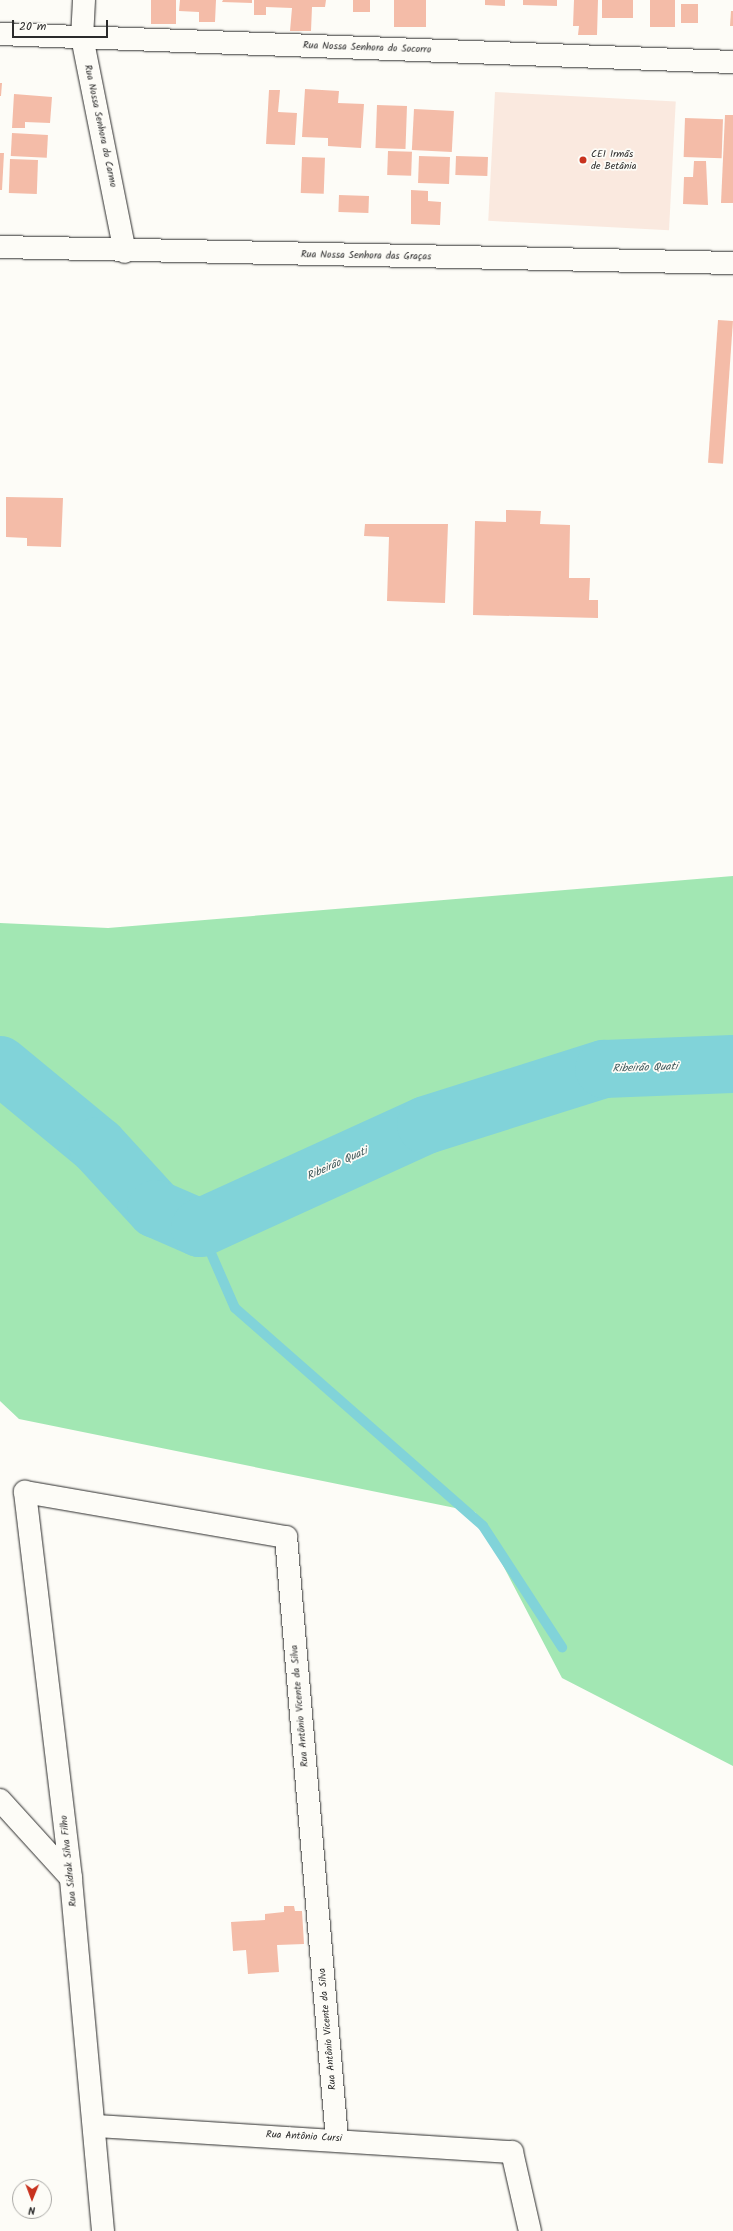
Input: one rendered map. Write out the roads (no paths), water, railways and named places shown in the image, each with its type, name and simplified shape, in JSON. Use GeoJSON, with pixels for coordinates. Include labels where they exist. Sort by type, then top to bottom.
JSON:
{"type":"FeatureCollection","features":[{"type":"Feature","properties":{"kind":"street","name":"Rua Nossa Senhora do Carmo"},"geometry":{"type":"LineString","coordinates":[[84,0],[82,37],[125,252]]}},
{"type":"Feature","properties":{"kind":"street","name":"Rua Nossa Senhora do Socorro"},"geometry":{"type":"LineString","coordinates":[[0,34],[733,62]]}},
{"type":"Feature","properties":{"kind":"street","name":"Rua Nossa Senhora das Graças"},"geometry":{"type":"LineString","coordinates":[[0,247],[125,252],[733,263]]}},
{"type":"Feature","properties":{"kind":"street","name":"Rua Sidrak Silva Filho"},"geometry":{"type":"LineString","coordinates":[[25,1492],[71,1878],[96,2126],[103,2231]]}},
{"type":"Feature","properties":{"kind":"street","name":"Rua Antônio Vicente da Silva"},"geometry":{"type":"LineString","coordinates":[[25,1492],[286,1537],[337,2139]]}},
{"type":"Feature","properties":{"kind":"street"},"geometry":{"type":"LineString","coordinates":[[0,1800],[71,1878]]}},
{"type":"Feature","properties":{"kind":"street","name":"Rua Antônio Cursi"},"geometry":{"type":"LineString","coordinates":[[96,2126],[337,2139],[512,2152],[530,2231]]}},
{"type":"Feature","properties":{"kind":"waterway","name":"Ribeirão Quati"},"geometry":{"type":"LineString","coordinates":[[0,1065],[98,1146],[156,1209],[200,1228],[426,1125],[604,1069],[733,1064]]}},
{"type":"Feature","properties":{"kind":"waterway"},"geometry":{"type":"LineString","coordinates":[[200,1228],[235,1308],[483,1526],[562,1647]]}},
{"type":"Feature","properties":{"kind":"place","name":"CEI Irmãs de Betânia"},"geometry":{"type":"Point","coordinates":[583,160]}}]}
